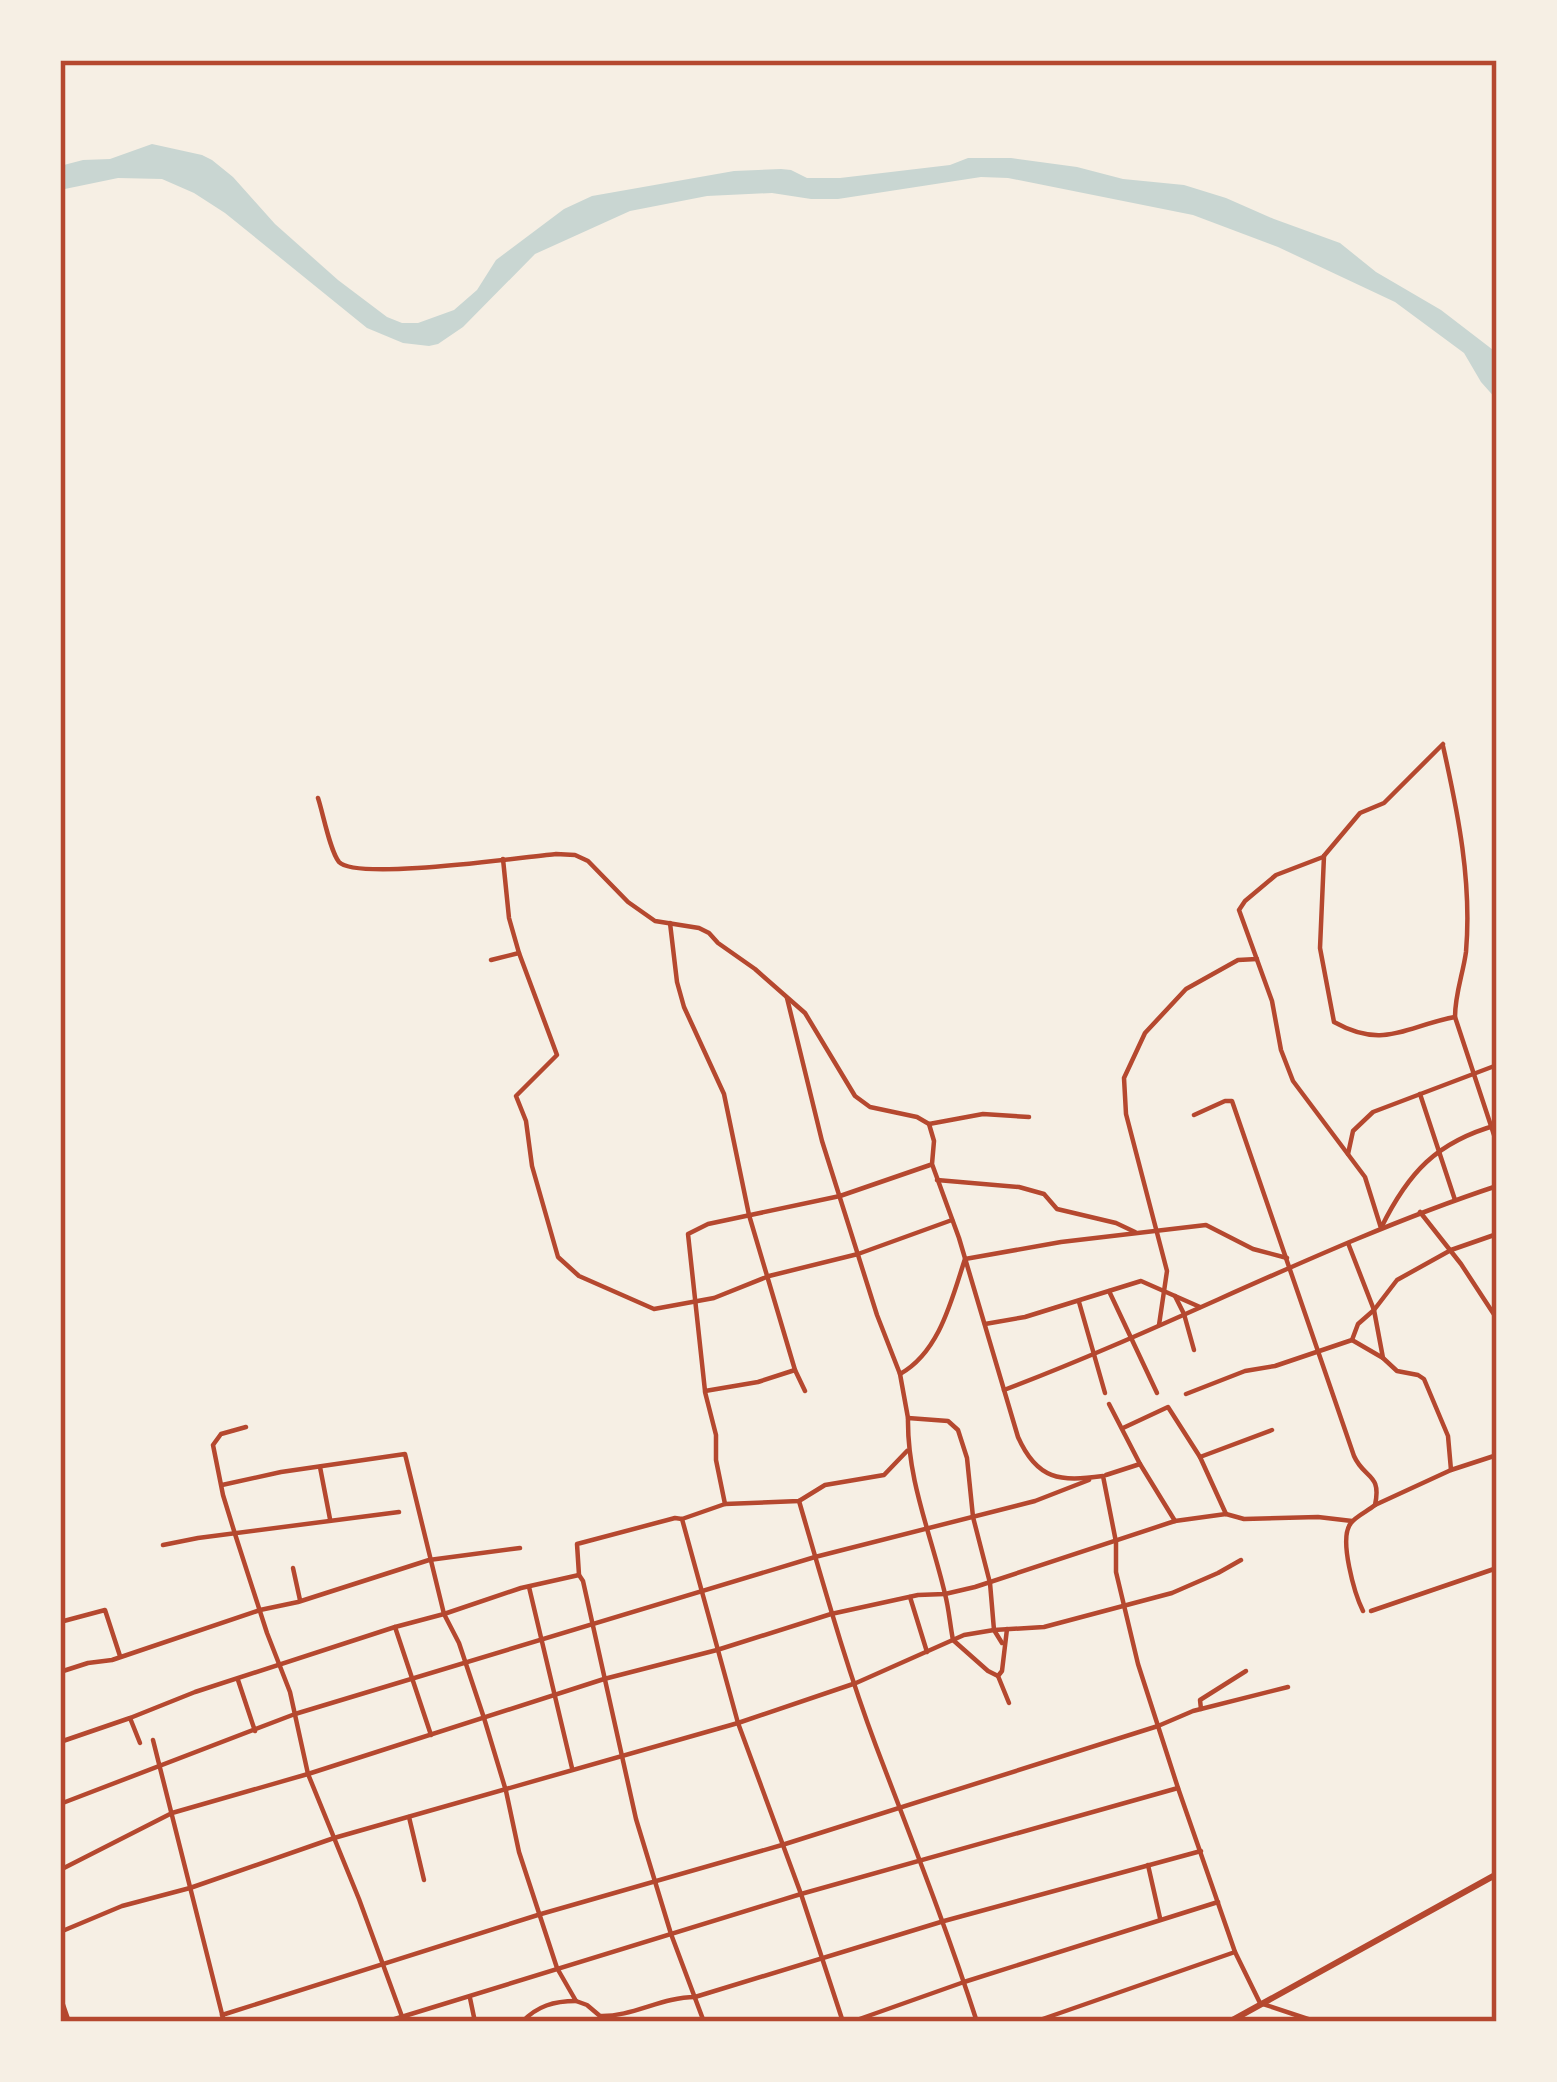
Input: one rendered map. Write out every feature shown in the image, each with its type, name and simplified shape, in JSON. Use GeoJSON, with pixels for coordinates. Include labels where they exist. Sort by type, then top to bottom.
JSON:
{"type":"FeatureCollection","features":[{"type":"Feature","properties":{"kind":"main road"},"geometry":{"type":"LineString","coordinates":[[1229,2022],[1497,1874]]}},
{"type":"Feature","properties":{"kind":"street"},"geometry":{"type":"LineString","coordinates":[[1382,1228],[1365,1178],[1293,1081],[1281,1050],[1272,1001],[1239,910],[1276,874],[1324,856],[1360,813],[1384,803],[1443,744],[1466,875],[1466,954],[1455,995],[1455,1017],[1497,1144]]}},
{"type":"Feature","properties":{"kind":"street"},"geometry":{"type":"LineString","coordinates":[[318,798],[338,861],[350,869],[399,870],[556,854],[588,861],[628,902],[655,921],[710,933],[755,968],[805,1013],[855,1096],[870,1107],[929,1124],[983,1114],[1029,1117]]}},
{"type":"Feature","properties":{"kind":"street"},"geometry":{"type":"LineString","coordinates":[[1324,856],[1321,949],[1334,1022],[1376,1036],[1394,1036],[1455,1017]]}},
{"type":"Feature","properties":{"kind":"street"},"geometry":{"type":"LineString","coordinates":[[502,859],[509,918],[557,1055],[516,1096],[558,1257],[579,1276],[654,1309],[714,1298],[769,1276],[859,1254],[952,1220]]}},
{"type":"Feature","properties":{"kind":"street"},"geometry":{"type":"LineString","coordinates":[[670,923],[677,982],[724,1094],[749,1215],[805,1391]]}},
{"type":"Feature","properties":{"kind":"street"},"geometry":{"type":"LineString","coordinates":[[491,960],[519,952]]}},
{"type":"Feature","properties":{"kind":"street"},"geometry":{"type":"LineString","coordinates":[[1159,1325],[1167,1271],[1126,1114],[1124,1078],[1145,1033],[1186,988],[1238,960],[1257,958]]}},
{"type":"Feature","properties":{"kind":"street"},"geometry":{"type":"LineString","coordinates":[[786,997],[822,1141],[900,1374],[908,1418],[907,1451],[946,1594],[952,1640],[998,1676],[1009,1703]]}},
{"type":"Feature","properties":{"kind":"street"},"geometry":{"type":"LineString","coordinates":[[1348,1154],[1353,1131],[1373,1112],[1497,1065]]}},
{"type":"Feature","properties":{"kind":"street"},"geometry":{"type":"LineString","coordinates":[[1420,1094],[1455,1200]]}},
{"type":"Feature","properties":{"kind":"street"},"geometry":{"type":"LineString","coordinates":[[1193,1115],[1232,1102],[1357,1464],[1379,1490],[1376,1505]]}},
{"type":"Feature","properties":{"kind":"street"},"geometry":{"type":"LineString","coordinates":[[929,1124],[934,1141],[932,1164],[1028,1459],[1044,1473],[1070,1480],[1103,1476]]}},
{"type":"Feature","properties":{"kind":"street"},"geometry":{"type":"LineString","coordinates":[[1382,1228],[1400,1190],[1440,1150],[1493,1126]]}},
{"type":"Feature","properties":{"kind":"street"},"geometry":{"type":"LineString","coordinates":[[725,1504],[705,1391],[688,1234],[708,1224],[840,1196],[932,1164]]}},
{"type":"Feature","properties":{"kind":"street"},"geometry":{"type":"LineString","coordinates":[[937,1180],[1019,1187],[1044,1194],[1057,1209],[1135,1232]]}},
{"type":"Feature","properties":{"kind":"street"},"geometry":{"type":"LineString","coordinates":[[1004,1390],[1420,1212],[1497,1186]]}},
{"type":"Feature","properties":{"kind":"street"},"geometry":{"type":"LineString","coordinates":[[1420,1212],[1497,1319]]}},
{"type":"Feature","properties":{"kind":"street"},"geometry":{"type":"LineString","coordinates":[[965,1259],[1060,1241],[1206,1225],[1253,1250],[1287,1258]]}},
{"type":"Feature","properties":{"kind":"street"},"geometry":{"type":"LineString","coordinates":[[1186,1394],[1245,1371],[1352,1340],[1358,1324],[1397,1280],[1451,1250],[1497,1234]]}},
{"type":"Feature","properties":{"kind":"street"},"geometry":{"type":"LineString","coordinates":[[1347,1243],[1374,1310],[1383,1358]]}},
{"type":"Feature","properties":{"kind":"street"},"geometry":{"type":"LineString","coordinates":[[900,1374],[930,1345],[945,1318],[965,1259]]}},
{"type":"Feature","properties":{"kind":"street"},"geometry":{"type":"LineString","coordinates":[[985,1324],[1025,1318],[1141,1281],[1200,1307]]}},
{"type":"Feature","properties":{"kind":"street"},"geometry":{"type":"LineString","coordinates":[[1109,1291],[1157,1393]]}},
{"type":"Feature","properties":{"kind":"street"},"geometry":{"type":"LineString","coordinates":[[1485,1300],[1497,1292]]}},
{"type":"Feature","properties":{"kind":"street"},"geometry":{"type":"LineString","coordinates":[[1175,1296],[1193,1350]]}},
{"type":"Feature","properties":{"kind":"street"},"geometry":{"type":"LineString","coordinates":[[1079,1302],[1105,1394]]}},
{"type":"Feature","properties":{"kind":"street"},"geometry":{"type":"LineString","coordinates":[[1352,1340],[1397,1371],[1424,1379],[1448,1436],[1451,1470]]}},
{"type":"Feature","properties":{"kind":"street"},"geometry":{"type":"LineString","coordinates":[[705,1391],[727,1390],[796,1370]]}},
{"type":"Feature","properties":{"kind":"street"},"geometry":{"type":"LineString","coordinates":[[1109,1404],[1174,1521]]}},
{"type":"Feature","properties":{"kind":"street"},"geometry":{"type":"LineString","coordinates":[[1124,1428],[1168,1407],[1200,1457],[1226,1514]]}},
{"type":"Feature","properties":{"kind":"street"},"geometry":{"type":"LineString","coordinates":[[908,1418],[948,1421],[958,1430],[990,1582],[994,1630],[1002,1643]]}},
{"type":"Feature","properties":{"kind":"street"},"geometry":{"type":"LineString","coordinates":[[246,1427],[215,1438],[213,1454],[295,1714],[308,1774],[403,2019]]}},
{"type":"Feature","properties":{"kind":"street"},"geometry":{"type":"LineString","coordinates":[[1200,1457],[1272,1430]]}},
{"type":"Feature","properties":{"kind":"street"},"geometry":{"type":"LineString","coordinates":[[704,2022],[654,1882],[620,1756],[579,1575],[577,1544],[725,1504],[799,1501],[825,1484],[884,1475],[907,1451]]}},
{"type":"Feature","properties":{"kind":"street"},"geometry":{"type":"LineString","coordinates":[[222,1485],[405,1454],[444,1614],[484,1718],[519,1852],[557,1968],[576,2001],[600,2016],[618,2019],[673,1998],[695,1997],[821,1956],[1201,1851]]}},
{"type":"Feature","properties":{"kind":"street"},"geometry":{"type":"LineString","coordinates":[[1497,1455],[1451,1470],[1376,1505],[1352,1520],[1346,1532],[1355,1591],[1367,1611],[1497,1568]]}},
{"type":"Feature","properties":{"kind":"street"},"geometry":{"type":"LineString","coordinates":[[60,1804],[295,1714],[815,1557],[1035,1502],[1140,1464]]}},
{"type":"Feature","properties":{"kind":"street"},"geometry":{"type":"LineString","coordinates":[[320,1467],[330,1519]]}},
{"type":"Feature","properties":{"kind":"street"},"geometry":{"type":"LineString","coordinates":[[1103,1476],[1124,1606],[1158,1726],[1235,1952],[1260,2003],[1317,2022]]}},
{"type":"Feature","properties":{"kind":"street"},"geometry":{"type":"LineString","coordinates":[[799,1501],[831,1614],[977,2022]]}},
{"type":"Feature","properties":{"kind":"street"},"geometry":{"type":"LineString","coordinates":[[163,1545],[399,1512]]}},
{"type":"Feature","properties":{"kind":"street"},"geometry":{"type":"LineString","coordinates":[[60,1870],[172,1813],[604,1679],[831,1614],[990,1582],[1174,1521],[1226,1514],[1244,1519],[1352,1520]]}},
{"type":"Feature","properties":{"kind":"street"},"geometry":{"type":"LineString","coordinates":[[682,1519],[738,1723],[846,2022],[1218,1902]]}},
{"type":"Feature","properties":{"kind":"street"},"geometry":{"type":"LineString","coordinates":[[60,1672],[429,1560],[520,1548]]}},
{"type":"Feature","properties":{"kind":"street"},"geometry":{"type":"LineString","coordinates":[[60,1932],[122,1906],[190,1888],[334,1838],[738,1723],[856,1683],[964,1635],[1044,1627],[1124,1606],[1172,1592],[1240,1560]]}},
{"type":"Feature","properties":{"kind":"street"},"geometry":{"type":"LineString","coordinates":[[293,1568],[300,1600]]}},
{"type":"Feature","properties":{"kind":"street"},"geometry":{"type":"LineString","coordinates":[[60,1742],[280,1664],[579,1575]]}},
{"type":"Feature","properties":{"kind":"street"},"geometry":{"type":"LineString","coordinates":[[529,1587],[572,1771]]}},
{"type":"Feature","properties":{"kind":"street"},"geometry":{"type":"LineString","coordinates":[[910,1597],[927,1652]]}},
{"type":"Feature","properties":{"kind":"street"},"geometry":{"type":"LineString","coordinates":[[60,1622],[105,1610],[120,1656]]}},
{"type":"Feature","properties":{"kind":"street"},"geometry":{"type":"LineString","coordinates":[[395,1627],[430,1735]]}},
{"type":"Feature","properties":{"kind":"street"},"geometry":{"type":"LineString","coordinates":[[998,1676],[1006,1629]]}},
{"type":"Feature","properties":{"kind":"street"},"geometry":{"type":"LineString","coordinates":[[1201,1708],[1200,1700],[1246,1671]]}},
{"type":"Feature","properties":{"kind":"street"},"geometry":{"type":"LineString","coordinates":[[238,1680],[255,1731]]}},
{"type":"Feature","properties":{"kind":"street"},"geometry":{"type":"LineString","coordinates":[[153,1740],[223,2019],[542,1915],[1158,1726],[1201,1708],[1288,1687]]}},
{"type":"Feature","properties":{"kind":"street"},"geometry":{"type":"LineString","coordinates":[[130,1718],[140,1743]]}},
{"type":"Feature","properties":{"kind":"street"},"geometry":{"type":"LineString","coordinates":[[386,2022],[801,1894],[1178,1788]]}},
{"type":"Feature","properties":{"kind":"street"},"geometry":{"type":"LineString","coordinates":[[409,1817],[424,1880]]}},
{"type":"Feature","properties":{"kind":"street"},"geometry":{"type":"LineString","coordinates":[[1148,1865],[1160,1920]]}},
{"type":"Feature","properties":{"kind":"street"},"geometry":{"type":"LineString","coordinates":[[1034,2022],[1235,1952]]}},
{"type":"Feature","properties":{"kind":"street"},"geometry":{"type":"LineString","coordinates":[[470,1995],[476,2022]]}},
{"type":"Feature","properties":{"kind":"street"},"geometry":{"type":"LineString","coordinates":[[60,1996],[69,2022]]}},
{"type":"Feature","properties":{"kind":"street"},"geometry":{"type":"LineString","coordinates":[[522,2022],[536,2009],[576,2001]]}},
{"type":"Feature","properties":{"kind":"shaded area"},"geometry":{"type":"Polygon","coordinates":[[[152,144],[212,160],[338,280],[402,323],[418,323],[454,310],[477,290],[496,260],[564,209],[592,196],[734,171],[781,169],[807,178],[840,178],[950,165],[968,158],[1011,158],[1184,185],[1340,243],[1376,272],[1441,310],[1497,353],[1497,400],[1464,353],[1395,302],[1278,247],[1193,215],[1008,178],[981,177],[838,199],[772,193],[707,196],[630,211],[535,254],[463,327],[438,344],[403,343],[367,328],[194,193],[162,179],[118,178],[60,190],[60,166],[110,159],[152,144]]]}}]}
